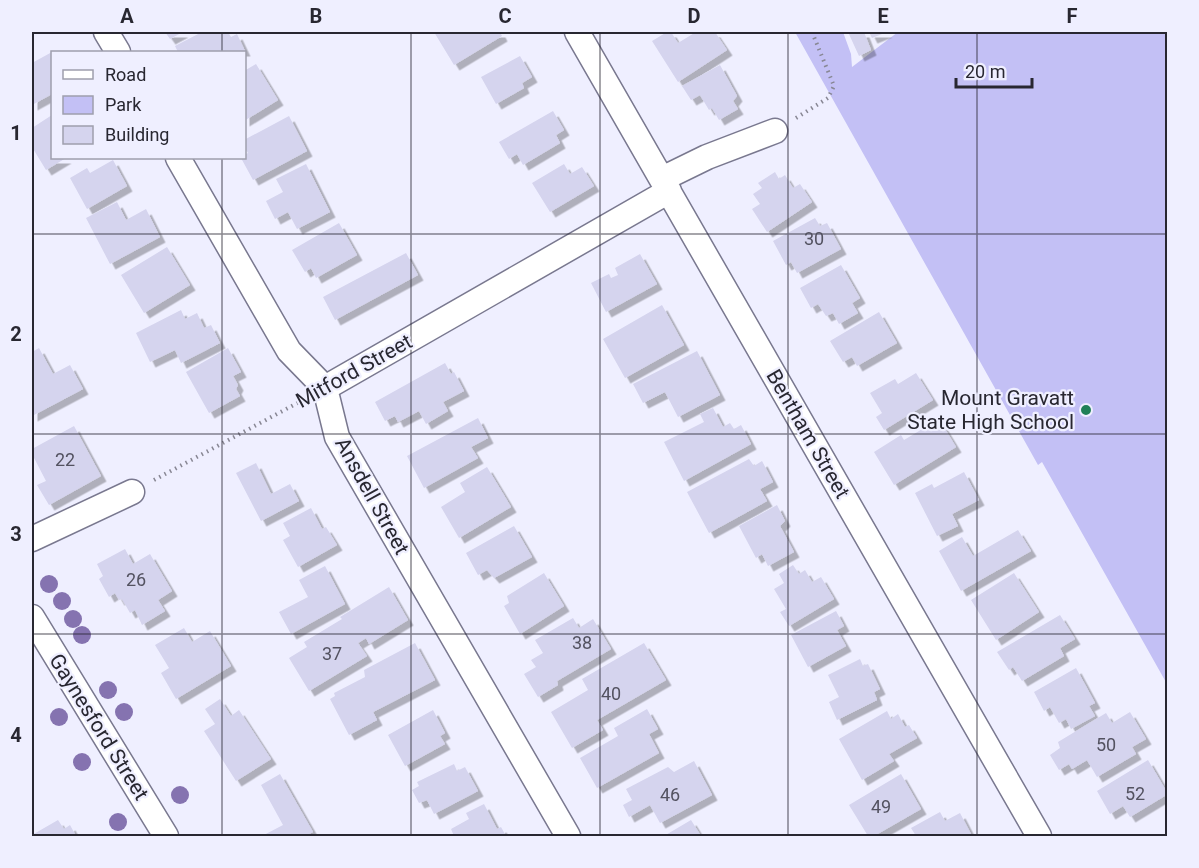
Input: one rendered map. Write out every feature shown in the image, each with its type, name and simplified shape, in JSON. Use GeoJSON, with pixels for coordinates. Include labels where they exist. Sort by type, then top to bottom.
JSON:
{"type":"FeatureCollection","features":[{"type":"Feature","properties":{"kind":"street"},"geometry":{"type":"LineString","coordinates":[[106,32],[117,51]]}},
{"type":"Feature","properties":{"kind":"street","name":"Bentham Street"},"geometry":{"type":"LineString","coordinates":[[577,32],[1039,837]]}},
{"type":"Feature","properties":{"kind":"street","name":"Mitford Street"},"geometry":{"type":"LineString","coordinates":[[325,388],[718,152],[775,131]]}},
{"type":"Feature","properties":{"kind":"street"},"geometry":{"type":"LineString","coordinates":[[179,159],[289,351],[325,388]]}},
{"type":"Feature","properties":{"kind":"street","name":"Ansdell Street"},"geometry":{"type":"LineString","coordinates":[[325,388],[337,437],[568,837]]}},
{"type":"Feature","properties":{"kind":"street"},"geometry":{"type":"LineString","coordinates":[[32,539],[132,492]]}},
{"type":"Feature","properties":{"kind":"street","name":"Gaynesford Street"},"geometry":{"type":"LineString","coordinates":[[32,617],[166,837]]}},
{"type":"Feature","properties":{"kind":"path"},"geometry":{"type":"LineString","coordinates":[[775,131],[828,98],[834,86],[812,32]]}},
{"type":"Feature","properties":{"kind":"path","name":"Mitford Street"},"geometry":{"type":"LineString","coordinates":[[132,492],[325,388]]}},
{"type":"Feature","properties":{"kind":"green space","name":"Mount Gravatt State High School"},"geometry":{"type":"Polygon","coordinates":[[[795,32],[843,32],[851,54],[852,67],[898,32],[1167,32],[1167,684],[1042,462],[1038,465],[795,32]]]}},
{"type":"Feature","properties":{"kind":"building"},"geometry":{"type":"Polygon","coordinates":[[[165,32],[183,32],[170,39],[165,32]]]}},
{"type":"Feature","properties":{"kind":"building"},"geometry":{"type":"Polygon","coordinates":[[[202,32],[228,32],[231,37],[237,34],[245,51],[178,51],[175,46],[202,32]]]}},
{"type":"Feature","properties":{"kind":"building"},"geometry":{"type":"Polygon","coordinates":[[[434,32],[500,32],[502,36],[454,65],[434,32]]]}},
{"type":"Feature","properties":{"kind":"building"},"geometry":{"type":"Polygon","coordinates":[[[671,32],[678,43],[696,32],[715,32],[727,50],[678,82],[652,41],[671,32]]]}},
{"type":"Feature","properties":{"kind":"building"},"geometry":{"type":"Polygon","coordinates":[[[848,32],[864,32],[871,50],[859,56],[848,32]]]}},
{"type":"Feature","properties":{"kind":"building"},"geometry":{"type":"Polygon","coordinates":[[[869,32],[887,32],[872,38],[869,32]]]}},
{"type":"Feature","properties":{"kind":"building"},"geometry":{"type":"Polygon","coordinates":[[[51,53],[51,95],[32,105],[32,63],[51,53]]]}},
{"type":"Feature","properties":{"kind":"building"},"geometry":{"type":"Polygon","coordinates":[[[520,56],[532,77],[522,83],[524,88],[496,104],[481,77],[520,56]]]}},
{"type":"Feature","properties":{"kind":"building"},"geometry":{"type":"Polygon","coordinates":[[[256,64],[278,100],[246,120],[246,70],[256,64]]]}},
{"type":"Feature","properties":{"kind":"building"},"geometry":{"type":"Polygon","coordinates":[[[720,65],[737,96],[733,101],[738,109],[719,120],[712,108],[709,110],[700,95],[691,100],[682,86],[720,65]]]}},
{"type":"Feature","properties":{"kind":"building"},"geometry":{"type":"Polygon","coordinates":[[[553,111],[564,130],[556,135],[560,143],[523,165],[517,154],[509,159],[499,142],[553,111]]]}},
{"type":"Feature","properties":{"kind":"building"},"geometry":{"type":"Polygon","coordinates":[[[51,116],[51,159],[64,159],[46,170],[32,147],[32,128],[51,116]]]}},
{"type":"Feature","properties":{"kind":"building"},"geometry":{"type":"Polygon","coordinates":[[[289,116],[307,151],[253,180],[242,159],[246,159],[248,153],[246,139],[289,116]]]}},
{"type":"Feature","properties":{"kind":"building"},"geometry":{"type":"Polygon","coordinates":[[[113,160],[127,186],[87,209],[70,178],[87,168],[90,173],[113,160]]]}},
{"type":"Feature","properties":{"kind":"building"},"geometry":{"type":"Polygon","coordinates":[[[306,164],[330,212],[297,229],[288,212],[275,219],[266,201],[283,192],[276,179],[306,164]]]}},
{"type":"Feature","properties":{"kind":"building"},"geometry":{"type":"Polygon","coordinates":[[[564,164],[570,174],[582,167],[594,186],[550,212],[532,183],[564,164]]]}},
{"type":"Feature","properties":{"kind":"building"},"geometry":{"type":"Polygon","coordinates":[[[775,172],[779,179],[785,175],[793,188],[800,184],[812,202],[767,232],[752,209],[760,204],[753,194],[762,188],[758,183],[775,172]]]}},
{"type":"Feature","properties":{"kind":"building"},"geometry":{"type":"Polygon","coordinates":[[[117,202],[126,220],[146,209],[160,237],[110,264],[86,218],[117,202]]]}},
{"type":"Feature","properties":{"kind":"building"},"geometry":{"type":"Polygon","coordinates":[[[815,218],[820,226],[827,223],[841,249],[797,273],[791,262],[786,265],[773,241],[815,218]]]}},
{"type":"Feature","properties":{"kind":"building"},"geometry":{"type":"Polygon","coordinates":[[[339,223],[357,255],[316,278],[311,268],[305,272],[292,250],[339,223]]]}},
{"type":"Feature","properties":{"kind":"building"},"geometry":{"type":"Polygon","coordinates":[[[167,247],[190,285],[144,313],[121,275],[167,247]]]}},
{"type":"Feature","properties":{"kind":"building"},"geometry":{"type":"Polygon","coordinates":[[[406,253],[418,275],[335,320],[323,297],[406,253]]]}},
{"type":"Feature","properties":{"kind":"building"},"geometry":{"type":"Polygon","coordinates":[[[640,254],[657,284],[606,312],[591,283],[609,274],[611,278],[618,275],[615,268],[640,254]]]}},
{"type":"Feature","properties":{"kind":"building"},"geometry":{"type":"Polygon","coordinates":[[[841,265],[860,298],[852,303],[858,313],[839,324],[833,313],[826,316],[818,304],[811,308],[800,288],[841,265]]]}},
{"type":"Feature","properties":{"kind":"building"},"geometry":{"type":"Polygon","coordinates":[[[662,305],[684,345],[625,378],[603,339],[662,305]]]}},
{"type":"Feature","properties":{"kind":"building"},"geometry":{"type":"Polygon","coordinates":[[[181,310],[185,319],[197,313],[204,328],[211,325],[220,343],[181,363],[175,350],[150,362],[136,333],[181,310]]]}},
{"type":"Feature","properties":{"kind":"building"},"geometry":{"type":"Polygon","coordinates":[[[879,312],[897,343],[857,366],[852,357],[843,362],[830,341],[879,312]]]}},
{"type":"Feature","properties":{"kind":"building"},"geometry":{"type":"Polygon","coordinates":[[[39,348],[53,374],[70,365],[83,389],[32,416],[32,352],[39,348]]]}},
{"type":"Feature","properties":{"kind":"building"},"geometry":{"type":"Polygon","coordinates":[[[228,348],[241,372],[233,376],[240,396],[209,413],[186,372],[228,348]]]}},
{"type":"Feature","properties":{"kind":"building"},"geometry":{"type":"Polygon","coordinates":[[[697,351],[720,395],[678,417],[665,392],[643,403],[633,384],[697,351]]]}},
{"type":"Feature","properties":{"kind":"building"},"geometry":{"type":"Polygon","coordinates":[[[445,363],[451,374],[454,372],[464,391],[443,402],[448,411],[426,424],[419,411],[398,422],[395,416],[385,421],[375,402],[445,363]]]}},
{"type":"Feature","properties":{"kind":"building"},"geometry":{"type":"Polygon","coordinates":[[[916,373],[933,400],[884,430],[876,417],[882,413],[870,393],[895,379],[898,384],[916,373]]]}},
{"type":"Feature","properties":{"kind":"building"},"geometry":{"type":"Polygon","coordinates":[[[713,408],[723,427],[730,423],[734,429],[741,425],[751,444],[684,481],[664,442],[704,422],[700,414],[713,408]]]}},
{"type":"Feature","properties":{"kind":"building"},"geometry":{"type":"Polygon","coordinates":[[[478,418],[488,438],[471,447],[478,458],[424,488],[407,456],[478,418]]]}},
{"type":"Feature","properties":{"kind":"building"},"geometry":{"type":"Polygon","coordinates":[[[939,419],[956,447],[894,485],[874,452],[901,435],[904,440],[939,419]]]}},
{"type":"Feature","properties":{"kind":"building"},"geometry":{"type":"Polygon","coordinates":[[[74,426],[101,476],[49,505],[37,485],[46,481],[32,454],[32,449],[74,426]]]}},
{"type":"Feature","properties":{"kind":"building"},"geometry":{"type":"Polygon","coordinates":[[[749,459],[754,466],[762,461],[773,482],[760,489],[767,501],[709,533],[687,492],[749,459]]]}},
{"type":"Feature","properties":{"kind":"building"},"geometry":{"type":"Polygon","coordinates":[[[256,463],[271,494],[290,484],[299,501],[261,521],[236,473],[256,463]]]}},
{"type":"Feature","properties":{"kind":"building"},"geometry":{"type":"Polygon","coordinates":[[[487,467],[511,507],[459,538],[441,507],[465,492],[460,483],[487,467]]]}},
{"type":"Feature","properties":{"kind":"building"},"geometry":{"type":"Polygon","coordinates":[[[964,472],[979,500],[952,514],[958,526],[937,536],[915,493],[932,484],[934,488],[964,472]]]}},
{"type":"Feature","properties":{"kind":"building"},"geometry":{"type":"Polygon","coordinates":[[[777,505],[785,521],[780,526],[794,552],[768,566],[762,554],[756,558],[739,526],[777,505]]]}},
{"type":"Feature","properties":{"kind":"building"},"geometry":{"type":"Polygon","coordinates":[[[311,508],[322,529],[326,527],[337,545],[298,567],[283,540],[290,536],[283,523],[311,508]]]}},
{"type":"Feature","properties":{"kind":"building"},"geometry":{"type":"Polygon","coordinates":[[[514,526],[532,557],[494,578],[487,570],[478,575],[466,553],[514,526]]]}},
{"type":"Feature","properties":{"kind":"building"},"geometry":{"type":"Polygon","coordinates":[[[1018,530],[1031,551],[961,591],[939,551],[962,537],[973,556],[1018,530]]]}},
{"type":"Feature","properties":{"kind":"building"},"geometry":{"type":"Polygon","coordinates":[[[125,549],[133,564],[150,554],[172,591],[158,600],[165,611],[142,625],[135,610],[130,613],[122,599],[119,600],[115,593],[109,597],[99,579],[103,576],[97,564],[125,549]]]}},
{"type":"Feature","properties":{"kind":"building"},"geometry":{"type":"Polygon","coordinates":[[[793,565],[799,574],[805,570],[812,582],[821,577],[834,599],[789,626],[780,612],[786,609],[774,589],[784,583],[779,574],[793,565]]]}},
{"type":"Feature","properties":{"kind":"building"},"geometry":{"type":"Polygon","coordinates":[[[325,566],[345,604],[291,634],[279,612],[308,597],[299,580],[325,566]]]}},
{"type":"Feature","properties":{"kind":"building"},"geometry":{"type":"Polygon","coordinates":[[[544,573],[564,606],[520,634],[504,606],[509,603],[507,596],[544,573]]]}},
{"type":"Feature","properties":{"kind":"building"},"geometry":{"type":"Polygon","coordinates":[[[1014,573],[1039,612],[996,640],[971,600],[1014,573]]]}},
{"type":"Feature","properties":{"kind":"building"},"geometry":{"type":"Polygon","coordinates":[[[389,587],[408,620],[369,644],[366,638],[358,643],[367,656],[309,691],[289,658],[307,647],[304,642],[389,587]]]}},
{"type":"Feature","properties":{"kind":"building"},"geometry":{"type":"Polygon","coordinates":[[[836,611],[844,626],[837,630],[846,646],[808,667],[791,635],[836,611]]]}},
{"type":"Feature","properties":{"kind":"building"},"geometry":{"type":"Polygon","coordinates":[[[1060,615],[1075,639],[1060,648],[1064,656],[1022,681],[1013,667],[1009,670],[997,652],[1060,615]]]}},
{"type":"Feature","properties":{"kind":"building"},"geometry":{"type":"Polygon","coordinates":[[[573,618],[579,628],[593,619],[611,649],[557,681],[558,685],[538,697],[524,674],[536,667],[531,660],[543,653],[535,640],[573,618]]]}},
{"type":"Feature","properties":{"kind":"building"},"geometry":{"type":"Polygon","coordinates":[[[184,628],[192,642],[210,631],[231,666],[176,699],[161,673],[169,668],[155,645],[184,628]]]}},
{"type":"Feature","properties":{"kind":"building"},"geometry":{"type":"Polygon","coordinates":[[[415,643],[435,680],[373,712],[377,720],[349,735],[330,699],[335,696],[334,693],[365,677],[364,670],[415,643]]]}},
{"type":"Feature","properties":{"kind":"building"},"geometry":{"type":"Polygon","coordinates":[[[644,643],[666,680],[597,720],[603,730],[572,748],[551,712],[588,690],[582,679],[644,643]]]}},
{"type":"Feature","properties":{"kind":"building"},"geometry":{"type":"Polygon","coordinates":[[[860,659],[863,666],[868,664],[880,689],[874,692],[877,700],[837,720],[829,702],[839,697],[828,675],[860,659]]]}},
{"type":"Feature","properties":{"kind":"building"},"geometry":{"type":"Polygon","coordinates":[[[1076,668],[1095,703],[1089,706],[1095,716],[1071,729],[1066,719],[1059,723],[1050,707],[1044,711],[1034,692],[1076,668]]]}},
{"type":"Feature","properties":{"kind":"building"},"geometry":{"type":"Polygon","coordinates":[[[220,699],[231,716],[239,710],[271,759],[236,781],[204,731],[215,724],[205,709],[220,699]]]}},
{"type":"Feature","properties":{"kind":"building"},"geometry":{"type":"Polygon","coordinates":[[[647,709],[658,729],[649,734],[659,753],[597,788],[580,758],[618,736],[614,728],[647,709]]]}},
{"type":"Feature","properties":{"kind":"building"},"geometry":{"type":"Polygon","coordinates":[[[433,710],[445,733],[440,736],[445,744],[405,766],[388,735],[433,710]]]}},
{"type":"Feature","properties":{"kind":"building"},"geometry":{"type":"Polygon","coordinates":[[[887,711],[891,719],[898,714],[905,727],[909,725],[917,738],[889,754],[894,761],[862,780],[839,739],[887,711]]]}},
{"type":"Feature","properties":{"kind":"building"},"geometry":{"type":"Polygon","coordinates":[[[1130,712],[1146,739],[1132,747],[1136,754],[1097,777],[1087,760],[1072,769],[1069,764],[1059,770],[1050,755],[1060,748],[1058,742],[1106,713],[1112,723],[1130,712]]]}},
{"type":"Feature","properties":{"kind":"building"},"geometry":{"type":"Polygon","coordinates":[[[1148,760],[1168,794],[1130,817],[1123,806],[1110,814],[1097,791],[1148,760]]]}},
{"type":"Feature","properties":{"kind":"building"},"geometry":{"type":"Polygon","coordinates":[[[694,761],[712,795],[660,823],[650,805],[629,817],[623,805],[632,800],[626,789],[668,767],[674,772],[694,761]]]}},
{"type":"Feature","properties":{"kind":"building"},"geometry":{"type":"Polygon","coordinates":[[[454,764],[457,771],[465,767],[478,791],[434,814],[427,800],[419,803],[412,790],[419,786],[417,782],[454,764]]]}},
{"type":"Feature","properties":{"kind":"building"},"geometry":{"type":"Polygon","coordinates":[[[280,774],[313,832],[305,836],[262,836],[283,825],[261,785],[280,774]]]}},
{"type":"Feature","properties":{"kind":"building"},"geometry":{"type":"Polygon","coordinates":[[[901,774],[921,809],[874,836],[868,836],[849,805],[901,774]]]}},
{"type":"Feature","properties":{"kind":"building"},"geometry":{"type":"Polygon","coordinates":[[[484,804],[497,829],[501,827],[506,836],[454,836],[451,829],[469,819],[466,813],[484,804]]]}},
{"type":"Feature","properties":{"kind":"building"},"geometry":{"type":"Polygon","coordinates":[[[940,812],[945,821],[960,813],[972,836],[916,836],[911,828],[940,812]]]}},
{"type":"Feature","properties":{"kind":"building"},"geometry":{"type":"Polygon","coordinates":[[[58,820],[64,829],[70,825],[76,836],[32,836],[32,835],[58,820]]]}},
{"type":"Feature","properties":{"kind":"building"},"geometry":{"type":"Polygon","coordinates":[[[691,820],[701,836],[664,836],[691,820]]]}},
{"type":"Feature","properties":{"kind":"place","name":"Mount Gravatt State High School"},"geometry":{"type":"Point","coordinates":[1086,410]}}]}
